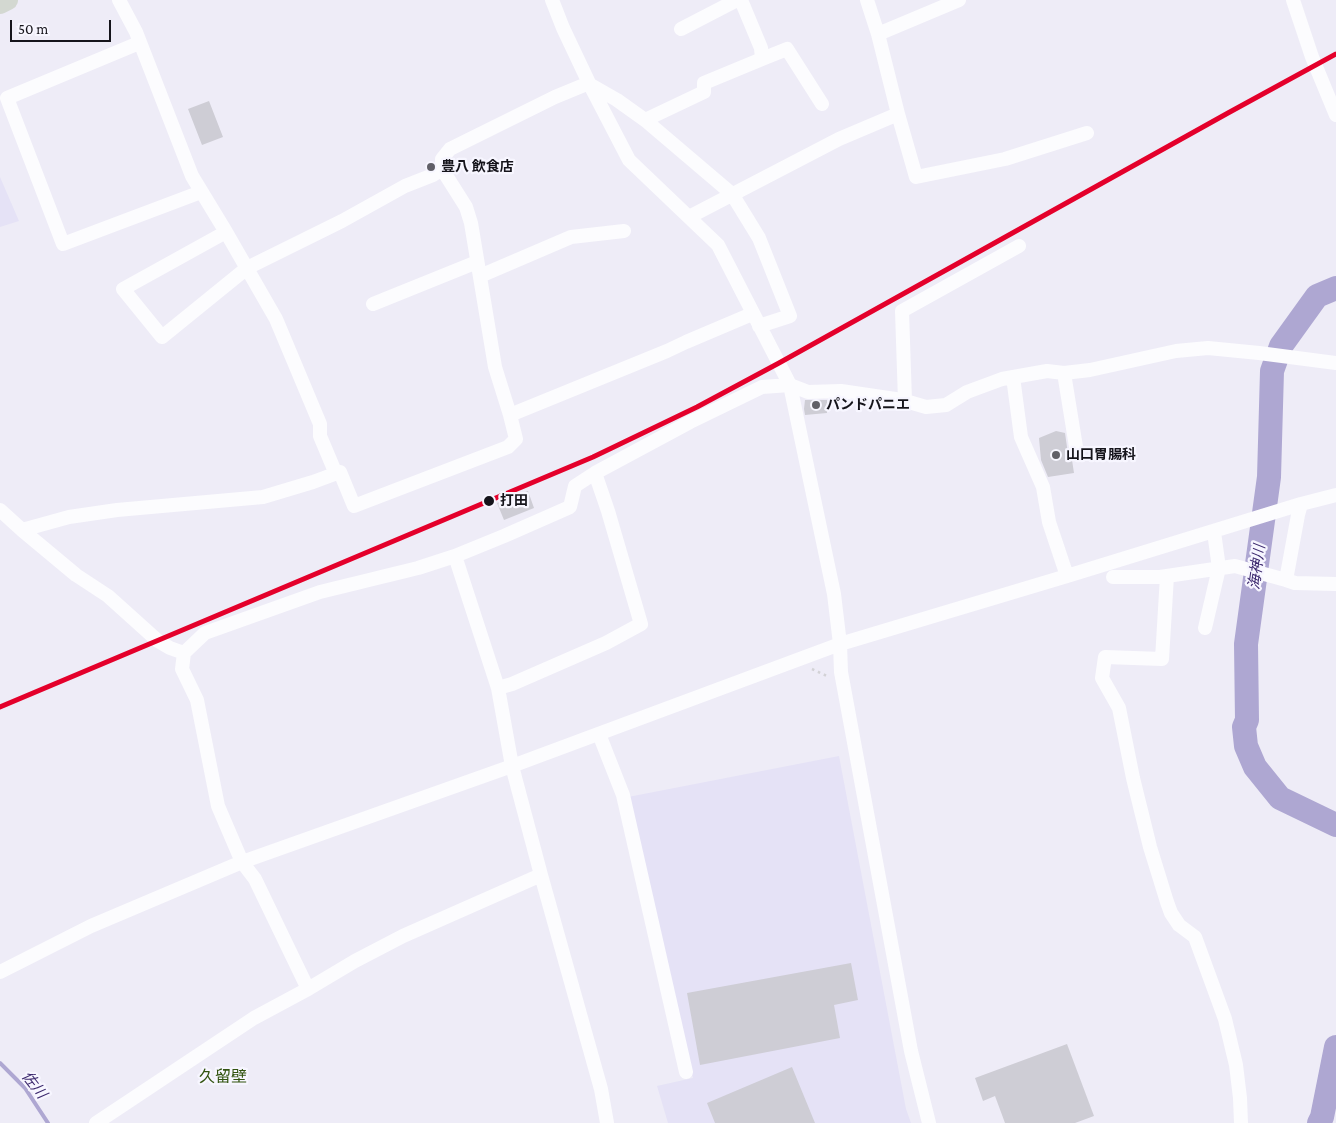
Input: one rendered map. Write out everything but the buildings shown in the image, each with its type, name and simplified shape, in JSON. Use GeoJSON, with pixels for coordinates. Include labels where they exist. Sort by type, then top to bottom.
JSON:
{"type":"FeatureCollection","features":[{"type":"Feature","properties":{"kind":"highway"},"geometry":{"type":"LineString","coordinates":[[0,4],[8,0]]}},
{"type":"Feature","properties":{"kind":"street"},"geometry":{"type":"LineString","coordinates":[[119,0],[136,32],[192,176],[276,319],[320,424],[320,436],[336,474]]}},
{"type":"Feature","properties":{"kind":"street"},"geometry":{"type":"LineString","coordinates":[[552,0],[589,83],[629,160],[718,246],[790,385],[834,594],[840,644],[841,672],[909,1042],[929,1123]]}},
{"type":"Feature","properties":{"kind":"street"},"geometry":{"type":"LineString","coordinates":[[681,29],[739,0],[761,48],[762,59]]}},
{"type":"Feature","properties":{"kind":"street"},"geometry":{"type":"LineString","coordinates":[[867,0],[878,34],[916,177],[1005,159],[1087,133]]}},
{"type":"Feature","properties":{"kind":"street"},"geometry":{"type":"LineString","coordinates":[[878,34],[959,0]]}},
{"type":"Feature","properties":{"kind":"street"},"geometry":{"type":"LineString","coordinates":[[1294,0],[1312,57],[1336,115]]}},
{"type":"Feature","properties":{"kind":"street"},"geometry":{"type":"LineString","coordinates":[[140,43],[7,98],[63,244],[202,192]]}},
{"type":"Feature","properties":{"kind":"street"},"geometry":{"type":"LineString","coordinates":[[645,120],[704,92],[704,83],[788,49],[822,104]]}},
{"type":"Feature","properties":{"kind":"street"},"geometry":{"type":"LineString","coordinates":[[510,415],[667,352],[686,342],[756,320],[790,316],[759,238],[732,194],[645,120],[589,83]]}},
{"type":"Feature","properties":{"kind":"street"},"geometry":{"type":"LineString","coordinates":[[22,530],[69,517],[118,510],[262,497],[340,472],[354,506],[508,447],[516,440],[495,367],[471,223],[466,207],[442,169],[442,159],[450,149],[554,97],[589,83]]}},
{"type":"Feature","properties":{"kind":"street"},"geometry":{"type":"LineString","coordinates":[[689,216],[839,139],[898,114]]}},
{"type":"Feature","properties":{"kind":"street"},"geometry":{"type":"LineString","coordinates":[[226,232],[123,289],[162,337],[247,268],[342,221],[405,186],[433,175],[442,169]]}},
{"type":"Feature","properties":{"kind":"street"},"geometry":{"type":"LineString","coordinates":[[373,304],[571,236],[624,231]]}},
{"type":"Feature","properties":{"kind":"street"},"geometry":{"type":"LineString","coordinates":[[905,401],[902,311],[1019,246]]}},
{"type":"Feature","properties":{"kind":"street"},"geometry":{"type":"LineString","coordinates":[[308,989],[255,879],[242,862],[218,806],[197,700],[182,669],[184,652],[205,633],[320,592],[418,568],[455,556],[570,507],[575,486],[595,473],[690,422],[762,387],[790,385],[808,392],[841,391],[905,401],[926,407],[946,405],[967,392],[1002,379],[1046,371],[1064,373],[1090,370],[1176,351],[1208,348],[1336,363]]}},
{"type":"Feature","properties":{"kind":"street"},"geometry":{"type":"LineString","coordinates":[[1064,373],[1077,453]]}},
{"type":"Feature","properties":{"kind":"street"},"geometry":{"type":"LineString","coordinates":[[1013,377],[1021,437],[1043,487],[1049,522],[1067,576]]}},
{"type":"Feature","properties":{"kind":"street"},"geometry":{"type":"LineString","coordinates":[[498,688],[512,684],[606,643],[642,624],[595,473]]}},
{"type":"Feature","properties":{"kind":"street"},"geometry":{"type":"LineString","coordinates":[[0,972],[91,926],[242,862],[512,766],[840,644],[1336,495]]}},
{"type":"Feature","properties":{"kind":"street"},"geometry":{"type":"LineString","coordinates":[[1286,580],[1298,515],[1296,506]]}},
{"type":"Feature","properties":{"kind":"street"},"geometry":{"type":"LineString","coordinates":[[0,510],[76,575],[108,596],[158,641],[170,648],[184,652]]}},
{"type":"Feature","properties":{"kind":"street"},"geometry":{"type":"LineString","coordinates":[[1205,628],[1218,568],[1214,532]]}},
{"type":"Feature","properties":{"kind":"street"},"geometry":{"type":"LineString","coordinates":[[455,556],[498,688],[512,766],[601,1089],[607,1123]]}},
{"type":"Feature","properties":{"kind":"street"},"geometry":{"type":"LineString","coordinates":[[1113,577],[1160,577],[1235,566],[1295,583],[1336,584]]}},
{"type":"Feature","properties":{"kind":"street"},"geometry":{"type":"LineString","coordinates":[[1167,576],[1162,659],[1105,656],[1102,678],[1120,708],[1133,778],[1150,846],[1167,902],[1171,913],[1179,925],[1195,938],[1225,1019],[1236,1065],[1241,1123]]}},
{"type":"Feature","properties":{"kind":"street"},"geometry":{"type":"LineString","coordinates":[[599,734],[623,795],[686,1072]]}},
{"type":"Feature","properties":{"kind":"street"},"geometry":{"type":"LineString","coordinates":[[96,1123],[254,1018],[355,961],[403,936],[541,875]]}},
{"type":"Feature","properties":{"kind":"path"},"geometry":{"type":"LineString","coordinates":[[810,668],[827,675],[829,685]]}},
{"type":"Feature","properties":{"kind":"shaded area"},"geometry":{"type":"Polygon","coordinates":[[[0,177],[19,221],[0,227],[0,177]]]}},
{"type":"Feature","properties":{"kind":"shaded area"},"geometry":{"type":"Polygon","coordinates":[[[839,756],[906,1109],[911,1123],[668,1123],[657,1086],[693,1078],[628,797],[839,756]]]}},
{"type":"Feature","properties":{"kind":"waterway","name":"海神川"},"geometry":{"type":"LineString","coordinates":[[1336,288],[1317,296],[1281,346],[1272,371],[1269,477],[1246,644],[1247,720],[1244,727],[1246,746],[1255,767],[1280,798],[1336,825]]}},
{"type":"Feature","properties":{"kind":"waterway","name":"海神川"},"geometry":{"type":"LineString","coordinates":[[1319,1123],[1322,1117],[1336,1047]]}},
{"type":"Feature","properties":{"kind":"waterway","name":"佐川"},"geometry":{"type":"LineString","coordinates":[[0,1063],[25,1088],[48,1123]]}},
{"type":"Feature","properties":{"kind":"transit line"},"geometry":{"type":"LineString","coordinates":[[0,707],[593,457],[697,407],[1336,54]]}},
{"type":"Feature","properties":{"kind":"place","name":"豊八 飲食店"},"geometry":{"type":"Point","coordinates":[431,167]}},
{"type":"Feature","properties":{"kind":"place","name":"パンドパニエ"},"geometry":{"type":"Point","coordinates":[816,405]}},
{"type":"Feature","properties":{"kind":"place","name":"山口胃腸科"},"geometry":{"type":"Point","coordinates":[1056,455]}},
{"type":"Feature","properties":{"kind":"place","name":"打田"},"geometry":{"type":"Point","coordinates":[489,501]}},
{"type":"Feature","properties":{"kind":"district","name":"久留壁"},"geometry":{"type":"Point","coordinates":[223,1077]}}]}
